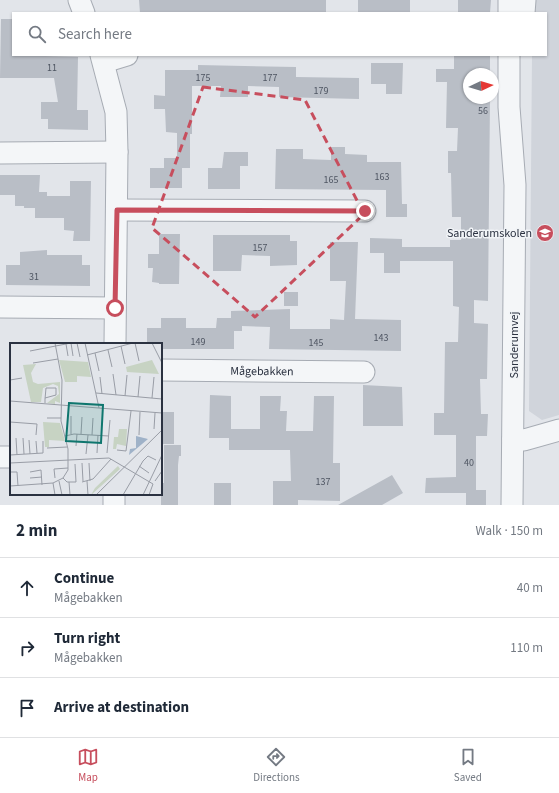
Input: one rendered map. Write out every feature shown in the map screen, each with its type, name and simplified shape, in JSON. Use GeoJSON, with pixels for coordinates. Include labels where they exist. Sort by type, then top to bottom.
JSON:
{"type":"FeatureCollection","features":[{"type":"Feature","properties":{"kind":"street"},"geometry":{"type":"LineString","coordinates":[[78,0],[84,12]]}},
{"type":"Feature","properties":{"kind":"street"},"geometry":{"type":"LineString","coordinates":[[509,0],[509,12]]}},
{"type":"Feature","properties":{"kind":"street"},"geometry":{"type":"LineString","coordinates":[[524,0],[524,12]]}},
{"type":"Feature","properties":{"kind":"street"},"geometry":{"type":"LineString","coordinates":[[115,343],[117,210],[116,112],[103,59],[121,56]]}},
{"type":"Feature","properties":{"kind":"street","name":"Sanderumvej"},"geometry":{"type":"LineString","coordinates":[[509,56],[509,107],[515,185],[512,505]]}},
{"type":"Feature","properties":{"kind":"street","name":"Sanderumvej"},"geometry":{"type":"LineString","coordinates":[[515,185],[522,138],[523,56]]}},
{"type":"Feature","properties":{"kind":"street"},"geometry":{"type":"LineString","coordinates":[[0,153],[117,152]]}},
{"type":"Feature","properties":{"kind":"street"},"geometry":{"type":"LineString","coordinates":[[117,210],[365,211]]}},
{"type":"Feature","properties":{"kind":"street"},"geometry":{"type":"LineString","coordinates":[[0,307],[115,308]]}},
{"type":"Feature","properties":{"kind":"street","name":"Mågebakken"},"geometry":{"type":"LineString","coordinates":[[162,370],[364,372]]}},
{"type":"Feature","properties":{"kind":"street"},"geometry":{"type":"LineString","coordinates":[[513,440],[524,440],[559,430]]}},
{"type":"Feature","properties":{"kind":"highlighted area"},"geometry":{"type":"Polygon","coordinates":[[[203,87],[305,100],[364,214],[255,317],[152,228],[203,87]]]}},
{"type":"Feature","properties":{"kind":"shaded area","name":"Sanderumskolen"},"geometry":{"type":"Polygon","coordinates":[[[533,0],[559,0],[559,415],[542,420],[529,411],[532,56],[547,56],[547,12],[532,12],[533,0]]]}},
{"type":"Feature","properties":{"kind":"building"},"geometry":{"type":"Polygon","coordinates":[[[139,0],[326,0],[326,12],[140,12],[139,0]]]}},
{"type":"Feature","properties":{"kind":"building"},"geometry":{"type":"Polygon","coordinates":[[[358,0],[410,0],[410,12],[358,12],[358,0]]]}},
{"type":"Feature","properties":{"kind":"building"},"geometry":{"type":"Polygon","coordinates":[[[458,0],[491,0],[490,12],[458,12],[458,0]]]}},
{"type":"Feature","properties":{"kind":"building"},"geometry":{"type":"Polygon","coordinates":[[[1,19],[12,19],[12,56],[78,57],[77,110],[88,110],[88,130],[48,129],[48,119],[41,119],[41,102],[58,102],[54,78],[0,78],[1,19]]]}},
{"type":"Feature","properties":{"kind":"building"},"geometry":{"type":"Polygon","coordinates":[[[454,56],[490,56],[490,68],[463,68],[463,104],[490,104],[488,301],[474,300],[474,323],[488,324],[487,379],[480,379],[481,414],[488,414],[487,436],[476,436],[476,490],[486,490],[486,505],[466,505],[466,493],[425,493],[426,478],[456,477],[456,435],[434,435],[434,413],[444,413],[445,342],[458,342],[459,307],[453,306],[453,261],[400,261],[400,273],[384,273],[384,253],[370,253],[370,238],[402,239],[402,247],[450,247],[450,240],[461,240],[461,217],[452,217],[451,173],[448,173],[448,151],[457,151],[458,128],[446,128],[447,82],[436,82],[436,69],[454,69],[454,56]]]}},
{"type":"Feature","properties":{"kind":"building"},"geometry":{"type":"Polygon","coordinates":[[[371,63],[403,63],[402,94],[386,94],[386,84],[371,84],[371,63]]]}},
{"type":"Feature","properties":{"kind":"building"},"geometry":{"type":"Polygon","coordinates":[[[198,65],[296,67],[296,77],[359,78],[359,99],[279,97],[279,87],[248,86],[248,97],[220,97],[221,86],[192,86],[190,168],[182,168],[182,188],[150,188],[150,168],[164,168],[164,158],[177,158],[177,133],[166,132],[165,109],[154,109],[154,95],[165,96],[165,70],[198,70],[198,65]]]}},
{"type":"Feature","properties":{"kind":"building"},"geometry":{"type":"Polygon","coordinates":[[[331,147],[345,147],[345,154],[367,155],[367,162],[401,162],[402,204],[407,204],[407,217],[386,217],[386,190],[275,189],[276,149],[303,149],[303,159],[331,160],[331,147]]]}},
{"type":"Feature","properties":{"kind":"building"},"geometry":{"type":"Polygon","coordinates":[[[224,152],[248,152],[248,166],[240,166],[240,189],[208,189],[208,168],[222,168],[224,152]]]}},
{"type":"Feature","properties":{"kind":"building"},"geometry":{"type":"Polygon","coordinates":[[[0,175],[40,175],[39,192],[47,192],[47,196],[70,196],[70,181],[91,181],[90,241],[73,241],[74,231],[64,230],[64,218],[35,218],[35,208],[15,206],[15,195],[0,195],[0,175]]]}},
{"type":"Feature","properties":{"kind":"building"},"geometry":{"type":"Polygon","coordinates":[[[159,234],[180,234],[179,284],[159,284],[152,282],[153,268],[148,268],[148,254],[159,254],[159,234]]]}},
{"type":"Feature","properties":{"kind":"building"},"geometry":{"type":"Polygon","coordinates":[[[213,235],[290,235],[290,241],[297,241],[297,265],[270,266],[270,256],[242,255],[241,271],[213,271],[213,235]]]}},
{"type":"Feature","properties":{"kind":"building"},"geometry":{"type":"Polygon","coordinates":[[[330,242],[358,242],[355,319],[401,320],[401,351],[269,349],[270,327],[242,326],[242,331],[234,331],[234,349],[162,349],[162,343],[147,343],[147,328],[161,328],[161,318],[186,318],[186,328],[216,328],[217,318],[231,318],[231,311],[290,309],[290,329],[330,329],[330,319],[344,320],[346,281],[330,281],[330,242]]]}},
{"type":"Feature","properties":{"kind":"building"},"geometry":{"type":"Polygon","coordinates":[[[47,250],[47,255],[82,255],[82,265],[90,265],[90,286],[6,285],[6,265],[20,265],[20,252],[47,250]]]}},
{"type":"Feature","properties":{"kind":"building"},"geometry":{"type":"Polygon","coordinates":[[[284,292],[298,292],[298,306],[284,306],[284,292]]]}},
{"type":"Feature","properties":{"kind":"building"},"geometry":{"type":"Polygon","coordinates":[[[363,385],[402,387],[403,426],[363,426],[363,385]]]}},
{"type":"Feature","properties":{"kind":"building"},"geometry":{"type":"Polygon","coordinates":[[[210,395],[231,396],[231,429],[260,429],[260,396],[281,396],[280,411],[287,411],[286,431],[313,431],[314,396],[334,396],[333,463],[340,463],[340,501],[298,500],[298,505],[273,505],[273,481],[291,481],[290,450],[229,450],[229,438],[209,438],[210,395]]]}},
{"type":"Feature","properties":{"kind":"building"},"geometry":{"type":"Polygon","coordinates":[[[162,412],[174,412],[174,444],[162,444],[162,412]]]}},
{"type":"Feature","properties":{"kind":"building"},"geometry":{"type":"Polygon","coordinates":[[[164,445],[181,445],[181,456],[179,456],[178,465],[178,505],[161,505],[162,483],[164,483],[164,445]]]}},
{"type":"Feature","properties":{"kind":"building"},"geometry":{"type":"Polygon","coordinates":[[[392,475],[403,493],[382,505],[338,505],[392,475]]]}},
{"type":"Feature","properties":{"kind":"building"},"geometry":{"type":"Polygon","coordinates":[[[214,483],[231,483],[231,505],[214,505],[214,483]]]}},
{"type":"Feature","properties":{"kind":"place","name":"Sanderumskolen"},"geometry":{"type":"Point","coordinates":[545,233]}},
{"type":"Feature","properties":{"kind":"route"},"geometry":{"type":"LineString","coordinates":[[115,308],[117,210],[365,211]]}}]}
